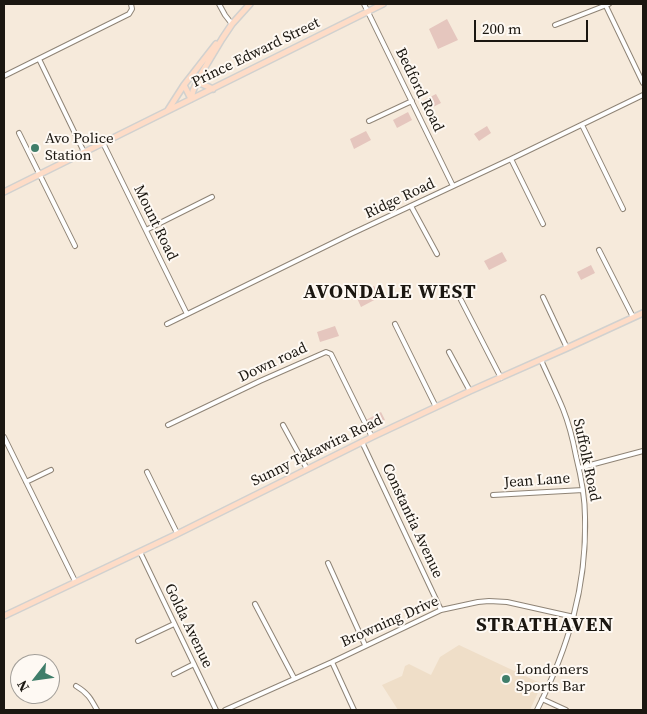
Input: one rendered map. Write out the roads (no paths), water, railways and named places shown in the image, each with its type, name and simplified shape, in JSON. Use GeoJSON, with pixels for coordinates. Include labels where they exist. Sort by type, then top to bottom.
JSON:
{"type":"FeatureCollection","features":[{"type":"Feature","properties":{"kind":"main road"},"geometry":{"type":"LineString","coordinates":[[191,99],[198,79],[222,39],[232,24],[250,4]]}},
{"type":"Feature","properties":{"kind":"main road","name":"Prince Edward Street"},"geometry":{"type":"LineString","coordinates":[[4,192],[383,4]]}},
{"type":"Feature","properties":{"kind":"main road"},"geometry":{"type":"LineString","coordinates":[[168,110],[184,85],[217,42],[222,39]]}},
{"type":"Feature","properties":{"kind":"main road"},"geometry":{"type":"LineString","coordinates":[[198,79],[202,84],[214,89]]}},
{"type":"Feature","properties":{"kind":"main road"},"geometry":{"type":"LineString","coordinates":[[184,85],[191,99]]}},
{"type":"Feature","properties":{"kind":"main road","name":"Sunny Takawira Road"},"geometry":{"type":"LineString","coordinates":[[4,616],[140,552],[372,437],[643,313]]}},
{"type":"Feature","properties":{"kind":"street"},"geometry":{"type":"LineString","coordinates":[[4,76],[129,14],[132,9],[131,4]]}},
{"type":"Feature","properties":{"kind":"street"},"geometry":{"type":"LineString","coordinates":[[219,4],[232,24]]}},
{"type":"Feature","properties":{"kind":"street","name":"Bedford Road"},"geometry":{"type":"LineString","coordinates":[[364,4],[452,186]]}},
{"type":"Feature","properties":{"kind":"street"},"geometry":{"type":"LineString","coordinates":[[555,26],[607,4],[643,83]]}},
{"type":"Feature","properties":{"kind":"street"},"geometry":{"type":"LineString","coordinates":[[39,59],[84,152]]}},
{"type":"Feature","properties":{"kind":"street","name":"Ridge Road"},"geometry":{"type":"LineString","coordinates":[[167,324],[643,95]]}},
{"type":"Feature","properties":{"kind":"street"},"geometry":{"type":"LineString","coordinates":[[369,121],[412,101]]}},
{"type":"Feature","properties":{"kind":"street"},"geometry":{"type":"LineString","coordinates":[[582,125],[624,209]]}},
{"type":"Feature","properties":{"kind":"street"},"geometry":{"type":"LineString","coordinates":[[18,133],[75,246]]}},
{"type":"Feature","properties":{"kind":"street","name":"Mount Road"},"geometry":{"type":"LineString","coordinates":[[103,143],[187,314]]}},
{"type":"Feature","properties":{"kind":"street"},"geometry":{"type":"LineString","coordinates":[[510,159],[543,224]]}},
{"type":"Feature","properties":{"kind":"street"},"geometry":{"type":"LineString","coordinates":[[146,230],[212,197]]}},
{"type":"Feature","properties":{"kind":"street"},"geometry":{"type":"LineString","coordinates":[[412,206],[437,254]]}},
{"type":"Feature","properties":{"kind":"street"},"geometry":{"type":"LineString","coordinates":[[599,250],[633,317]]}},
{"type":"Feature","properties":{"kind":"street"},"geometry":{"type":"LineString","coordinates":[[543,297],[568,348]]}},
{"type":"Feature","properties":{"kind":"street"},"geometry":{"type":"LineString","coordinates":[[461,300],[501,378]]}},
{"type":"Feature","properties":{"kind":"street"},"geometry":{"type":"LineString","coordinates":[[395,324],[436,407]]}},
{"type":"Feature","properties":{"kind":"street","name":"Down road"},"geometry":{"type":"LineString","coordinates":[[168,425],[326,352],[331,354],[372,437]]}},
{"type":"Feature","properties":{"kind":"street"},"geometry":{"type":"LineString","coordinates":[[450,352],[470,391]]}},
{"type":"Feature","properties":{"kind":"street","name":"Suffolk Road"},"geometry":{"type":"LineString","coordinates":[[537,710],[558,665],[574,617],[584,559],[586,515],[573,442],[563,409],[541,360]]}},
{"type":"Feature","properties":{"kind":"street"},"geometry":{"type":"LineString","coordinates":[[284,425],[307,469]]}},
{"type":"Feature","properties":{"kind":"street"},"geometry":{"type":"LineString","coordinates":[[4,437],[76,581]]}},
{"type":"Feature","properties":{"kind":"street","name":"Constantia Avenue"},"geometry":{"type":"LineString","coordinates":[[362,442],[441,610]]}},
{"type":"Feature","properties":{"kind":"street"},"geometry":{"type":"LineString","coordinates":[[579,468],[643,451]]}},
{"type":"Feature","properties":{"kind":"street"},"geometry":{"type":"LineString","coordinates":[[26,482],[51,470]]}},
{"type":"Feature","properties":{"kind":"street"},"geometry":{"type":"LineString","coordinates":[[147,472],[177,534]]}},
{"type":"Feature","properties":{"kind":"street","name":"Jean Lane"},"geometry":{"type":"LineString","coordinates":[[493,495],[583,490]]}},
{"type":"Feature","properties":{"kind":"street","name":"Golda Avenue"},"geometry":{"type":"LineString","coordinates":[[140,552],[216,710]]}},
{"type":"Feature","properties":{"kind":"street"},"geometry":{"type":"LineString","coordinates":[[328,564],[366,645]]}},
{"type":"Feature","properties":{"kind":"street","name":"Browning Drive"},"geometry":{"type":"LineString","coordinates":[[225,710],[441,610],[478,602],[498,601],[574,617]]}},
{"type":"Feature","properties":{"kind":"street"},"geometry":{"type":"LineString","coordinates":[[255,604],[294,678]]}},
{"type":"Feature","properties":{"kind":"street"},"geometry":{"type":"LineString","coordinates":[[138,641],[174,624]]}},
{"type":"Feature","properties":{"kind":"street"},"geometry":{"type":"LineString","coordinates":[[332,662],[354,710]]}},
{"type":"Feature","properties":{"kind":"street"},"geometry":{"type":"LineString","coordinates":[[174,674],[194,664]]}},
{"type":"Feature","properties":{"kind":"street"},"geometry":{"type":"LineString","coordinates":[[76,686],[84,690],[97,710]]}},
{"type":"Feature","properties":{"kind":"street"},"geometry":{"type":"LineString","coordinates":[[542,699],[566,710]]}},
{"type":"Feature","properties":{"kind":"place","name":"Avo Police Station"},"geometry":{"type":"Point","coordinates":[35,148]}},
{"type":"Feature","properties":{"kind":"place","name":"Londoners Sports Bar"},"geometry":{"type":"Point","coordinates":[506,679]}},
{"type":"Feature","properties":{"kind":"district","name":"AVONDALE WEST"},"geometry":{"type":"Point","coordinates":[390,293]}},
{"type":"Feature","properties":{"kind":"district","name":"STRATHAVEN"},"geometry":{"type":"Point","coordinates":[545,626]}}]}
